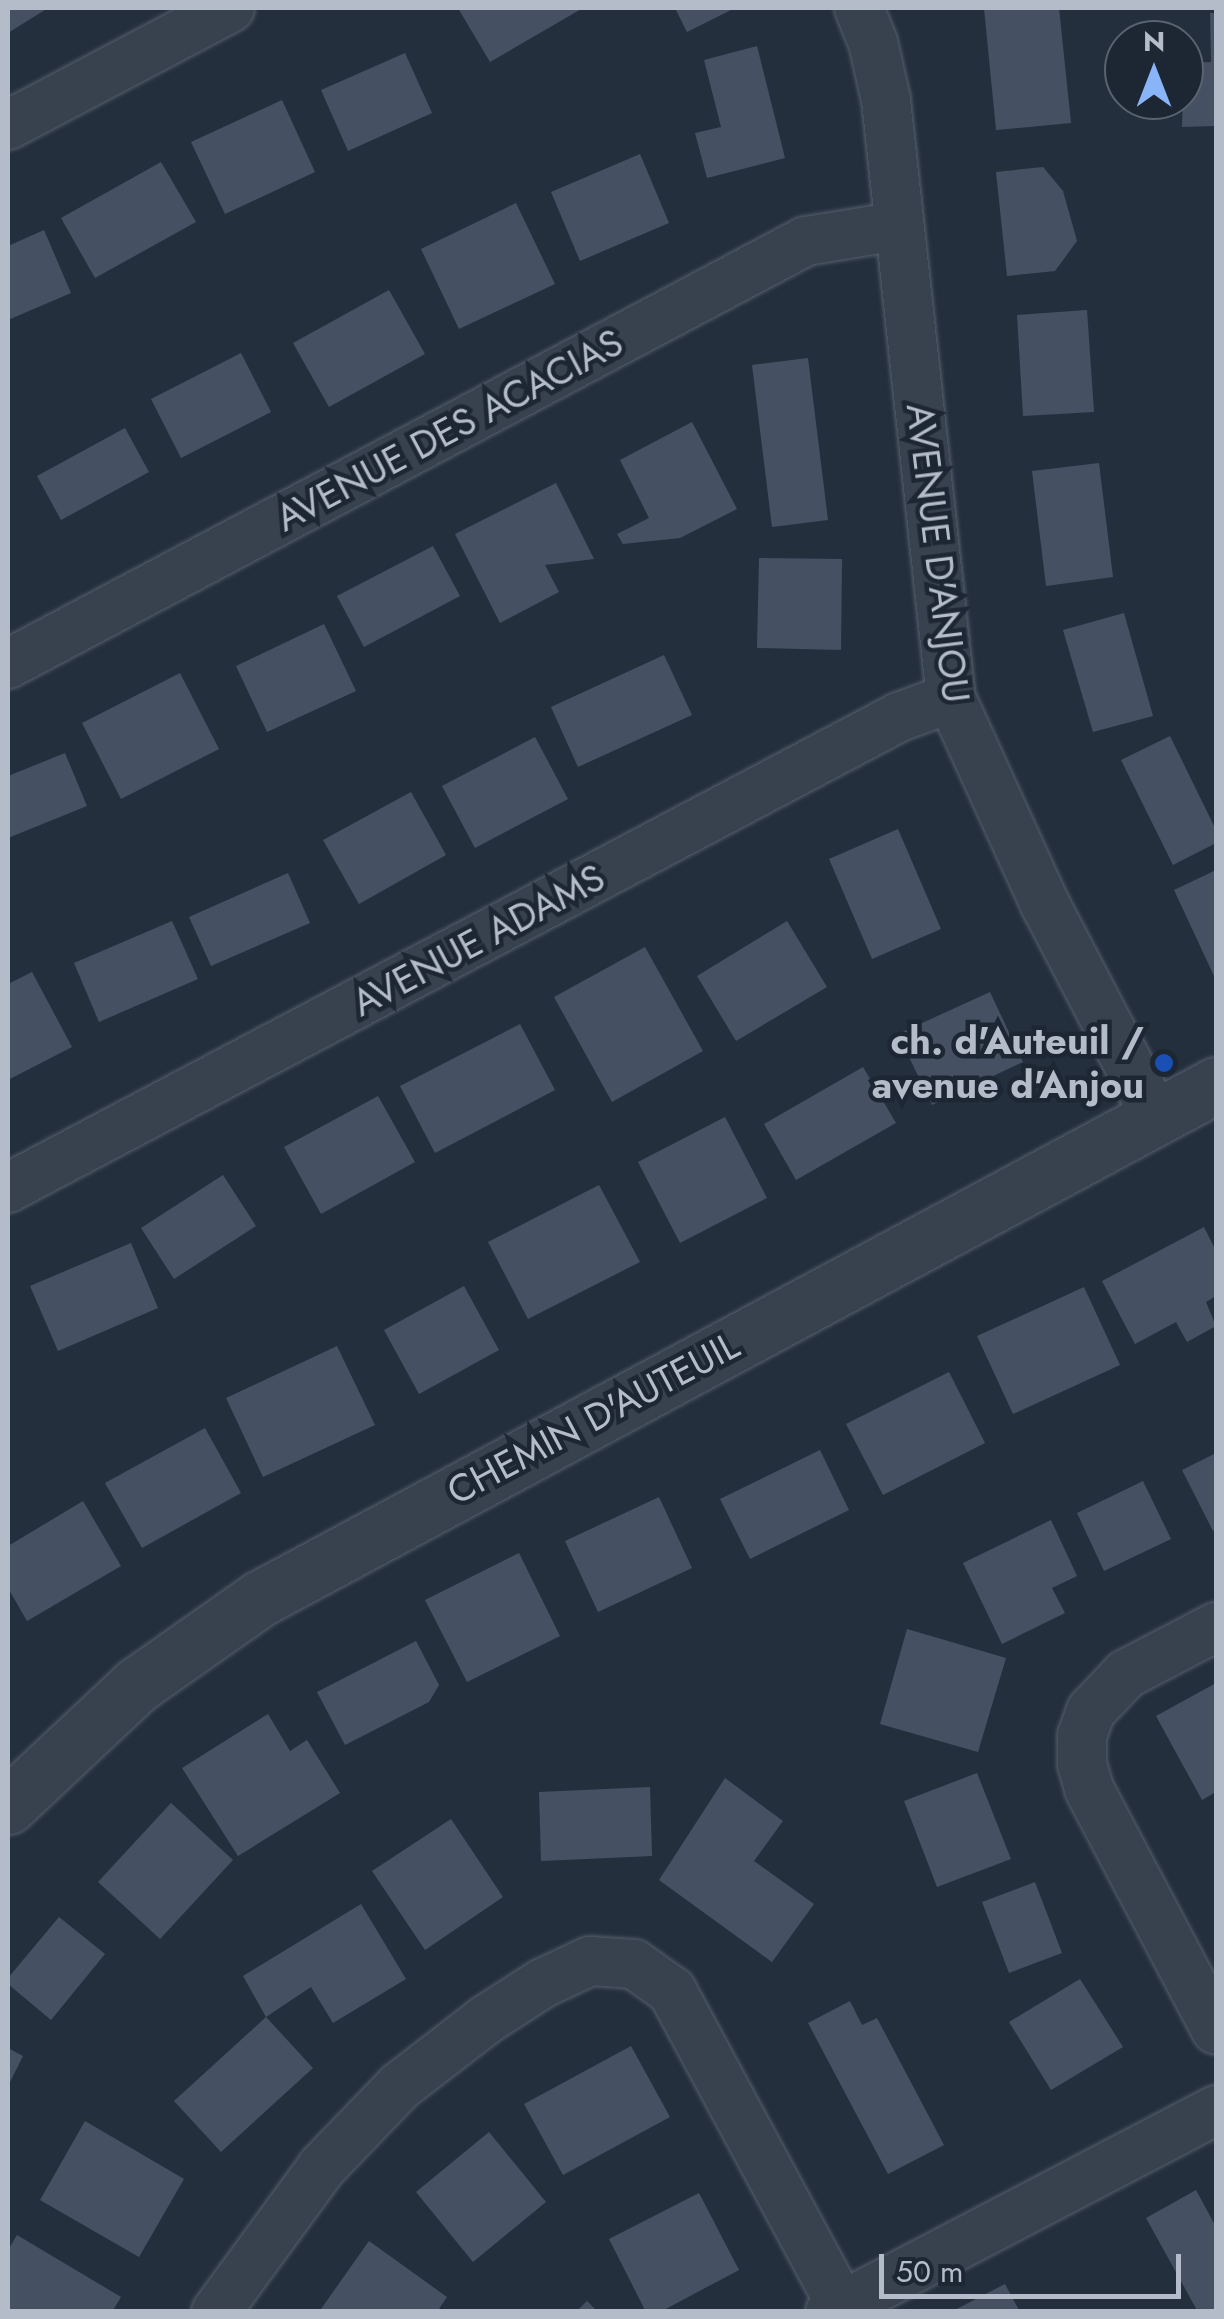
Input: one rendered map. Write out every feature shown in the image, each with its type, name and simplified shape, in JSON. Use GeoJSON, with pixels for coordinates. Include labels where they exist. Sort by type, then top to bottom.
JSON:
{"type":"FeatureCollection","features":[{"type":"Feature","properties":{"kind":"street"},"geometry":{"type":"LineString","coordinates":[[8,125],[230,8]]}},
{"type":"Feature","properties":{"kind":"street","name":"AVENUE D'ANJOU"},"geometry":{"type":"LineString","coordinates":[[859,8],[881,72],[951,698],[1024,861],[1156,1117]]}},
{"type":"Feature","properties":{"kind":"street","name":"AVENUE DES ACACIAS"},"geometry":{"type":"LineString","coordinates":[[8,664],[806,241],[900,226]]}},
{"type":"Feature","properties":{"kind":"street","name":"AVENUE ADAMS"},"geometry":{"type":"LineString","coordinates":[[8,1188],[899,717],[951,698]]}},
{"type":"Feature","properties":{"kind":"street","name":"CHEMIN D'AUTEUIL"},"geometry":{"type":"LineString","coordinates":[[8,1806],[137,1686],[261,1598],[1216,1086]]}},
{"type":"Feature","properties":{"kind":"street"},"geometry":{"type":"LineString","coordinates":[[1216,1627],[1126,1674],[1091,1711],[1082,1736],[1082,1764],[1089,1788],[1216,2030]]}},
{"type":"Feature","properties":{"kind":"street"},"geometry":{"type":"LineString","coordinates":[[216,2312],[322,2166],[400,2086],[487,2019],[543,1982],[590,1961],[634,1964],[672,1991],[839,2310],[1216,2110]]}},
{"type":"Feature","properties":{"kind":"building"},"geometry":{"type":"Polygon","coordinates":[[[8,8],[48,8],[8,33],[8,8]]]}},
{"type":"Feature","properties":{"kind":"building"},"geometry":{"type":"Polygon","coordinates":[[[458,8],[583,8],[490,62],[458,8]]]}},
{"type":"Feature","properties":{"kind":"building"},"geometry":{"type":"Polygon","coordinates":[[[675,8],[735,8],[687,32],[675,8]]]}},
{"type":"Feature","properties":{"kind":"building"},"geometry":{"type":"Polygon","coordinates":[[[984,8],[1059,8],[1071,123],[996,130],[984,8]]]}},
{"type":"Feature","properties":{"kind":"building"},"geometry":{"type":"Polygon","coordinates":[[[1210,13],[1216,13],[1216,126],[1182,127],[1182,120],[1204,120],[1204,62],[1211,62],[1210,13]]]}},
{"type":"Feature","properties":{"kind":"building"},"geometry":{"type":"Polygon","coordinates":[[[757,46],[785,158],[707,178],[695,133],[721,127],[704,60],[757,46]]]}},
{"type":"Feature","properties":{"kind":"building"},"geometry":{"type":"Polygon","coordinates":[[[405,53],[432,113],[348,151],[321,90],[405,53]]]}},
{"type":"Feature","properties":{"kind":"building"},"geometry":{"type":"Polygon","coordinates":[[[282,100],[315,172],[225,214],[191,142],[282,100]]]}},
{"type":"Feature","properties":{"kind":"building"},"geometry":{"type":"Polygon","coordinates":[[[640,154],[669,223],[580,261],[551,192],[640,154]]]}},
{"type":"Feature","properties":{"kind":"building"},"geometry":{"type":"Polygon","coordinates":[[[161,162],[196,222],[95,278],[61,218],[161,162]]]}},
{"type":"Feature","properties":{"kind":"building"},"geometry":{"type":"Polygon","coordinates":[[[1043,167],[1063,191],[1077,241],[1055,271],[1007,276],[996,172],[1043,167]]]}},
{"type":"Feature","properties":{"kind":"building"},"geometry":{"type":"Polygon","coordinates":[[[516,203],[555,284],[459,329],[421,249],[516,203]]]}},
{"type":"Feature","properties":{"kind":"building"},"geometry":{"type":"Polygon","coordinates":[[[44,230],[71,293],[8,320],[8,246],[44,230]]]}},
{"type":"Feature","properties":{"kind":"building"},"geometry":{"type":"Polygon","coordinates":[[[389,290],[425,354],[329,407],[293,343],[389,290]]]}},
{"type":"Feature","properties":{"kind":"building"},"geometry":{"type":"Polygon","coordinates":[[[1087,310],[1094,412],[1023,416],[1017,315],[1087,310]]]}},
{"type":"Feature","properties":{"kind":"building"},"geometry":{"type":"Polygon","coordinates":[[[241,353],[271,412],[181,458],[151,399],[241,353]]]}},
{"type":"Feature","properties":{"kind":"building"},"geometry":{"type":"Polygon","coordinates":[[[808,358],[828,520],[772,527],[752,365],[808,358]]]}},
{"type":"Feature","properties":{"kind":"building"},"geometry":{"type":"Polygon","coordinates":[[[692,422],[737,509],[680,538],[623,544],[617,534],[649,518],[620,460],[692,422]]]}},
{"type":"Feature","properties":{"kind":"building"},"geometry":{"type":"Polygon","coordinates":[[[125,428],[149,472],[61,520],[37,476],[125,428]]]}},
{"type":"Feature","properties":{"kind":"building"},"geometry":{"type":"Polygon","coordinates":[[[1099,463],[1113,577],[1046,586],[1032,471],[1099,463]]]}},
{"type":"Feature","properties":{"kind":"building"},"geometry":{"type":"Polygon","coordinates":[[[556,483],[594,559],[545,565],[559,592],[500,623],[455,534],[556,483]]]}},
{"type":"Feature","properties":{"kind":"building"},"geometry":{"type":"Polygon","coordinates":[[[433,546],[460,596],[364,647],[337,596],[433,546]]]}},
{"type":"Feature","properties":{"kind":"building"},"geometry":{"type":"Polygon","coordinates":[[[759,558],[842,559],[841,650],[757,648],[759,558]]]}},
{"type":"Feature","properties":{"kind":"building"},"geometry":{"type":"Polygon","coordinates":[[[1124,613],[1153,716],[1093,732],[1063,630],[1124,613]]]}},
{"type":"Feature","properties":{"kind":"building"},"geometry":{"type":"Polygon","coordinates":[[[324,624],[356,691],[267,732],[236,666],[324,624]]]}},
{"type":"Feature","properties":{"kind":"building"},"geometry":{"type":"Polygon","coordinates":[[[664,655],[692,715],[578,767],[551,707],[664,655]]]}},
{"type":"Feature","properties":{"kind":"building"},"geometry":{"type":"Polygon","coordinates":[[[180,673],[219,749],[121,799],[82,723],[180,673]]]}},
{"type":"Feature","properties":{"kind":"building"},"geometry":{"type":"Polygon","coordinates":[[[1170,736],[1216,830],[1216,843],[1173,865],[1121,760],[1170,736]]]}},
{"type":"Feature","properties":{"kind":"building"},"geometry":{"type":"Polygon","coordinates":[[[535,737],[568,799],[475,848],[442,786],[535,737]]]}},
{"type":"Feature","properties":{"kind":"building"},"geometry":{"type":"Polygon","coordinates":[[[65,753],[87,806],[8,838],[8,776],[65,753]]]}},
{"type":"Feature","properties":{"kind":"building"},"geometry":{"type":"Polygon","coordinates":[[[411,792],[446,855],[359,904],[323,840],[411,792]]]}},
{"type":"Feature","properties":{"kind":"building"},"geometry":{"type":"Polygon","coordinates":[[[898,829],[941,929],[872,959],[829,859],[898,829]]]}},
{"type":"Feature","properties":{"kind":"building"},"geometry":{"type":"Polygon","coordinates":[[[1216,870],[1216,975],[1214,976],[1174,890],[1216,870]]]}},
{"type":"Feature","properties":{"kind":"building"},"geometry":{"type":"Polygon","coordinates":[[[288,873],[310,923],[211,966],[189,917],[288,873]]]}},
{"type":"Feature","properties":{"kind":"building"},"geometry":{"type":"Polygon","coordinates":[[[172,921],[198,979],[99,1022],[74,963],[172,921]]]}},
{"type":"Feature","properties":{"kind":"building"},"geometry":{"type":"Polygon","coordinates":[[[787,921],[827,987],[736,1041],[697,976],[787,921]]]}},
{"type":"Feature","properties":{"kind":"building"},"geometry":{"type":"Polygon","coordinates":[[[645,947],[703,1051],[612,1102],[554,997],[645,947]]]}},
{"type":"Feature","properties":{"kind":"building"},"geometry":{"type":"Polygon","coordinates":[[[32,972],[72,1047],[8,1080],[8,984],[32,972]]]}},
{"type":"Feature","properties":{"kind":"building"},"geometry":{"type":"Polygon","coordinates":[[[990,992],[1023,1062],[932,1105],[898,1034],[990,992]]]}},
{"type":"Feature","properties":{"kind":"building"},"geometry":{"type":"Polygon","coordinates":[[[520,1024],[555,1090],[435,1153],[400,1086],[520,1024]]]}},
{"type":"Feature","properties":{"kind":"building"},"geometry":{"type":"Polygon","coordinates":[[[863,1067],[896,1123],[796,1180],[764,1124],[863,1067]]]}},
{"type":"Feature","properties":{"kind":"building"},"geometry":{"type":"Polygon","coordinates":[[[378,1096],[415,1162],[321,1214],[284,1147],[378,1096]]]}},
{"type":"Feature","properties":{"kind":"building"},"geometry":{"type":"Polygon","coordinates":[[[725,1117],[767,1198],[680,1243],[638,1162],[725,1117]]]}},
{"type":"Feature","properties":{"kind":"building"},"geometry":{"type":"Polygon","coordinates":[[[223,1175],[256,1226],[174,1279],[141,1228],[223,1175]]]}},
{"type":"Feature","properties":{"kind":"building"},"geometry":{"type":"Polygon","coordinates":[[[599,1185],[640,1262],[528,1319],[488,1242],[599,1185]]]}},
{"type":"Feature","properties":{"kind":"building"},"geometry":{"type":"Polygon","coordinates":[[[1204,1227],[1216,1251],[1216,1296],[1206,1302],[1216,1326],[1187,1342],[1176,1322],[1135,1344],[1102,1281],[1204,1227]]]}},
{"type":"Feature","properties":{"kind":"building"},"geometry":{"type":"Polygon","coordinates":[[[131,1243],[158,1308],[58,1351],[30,1286],[131,1243]]]}},
{"type":"Feature","properties":{"kind":"building"},"geometry":{"type":"Polygon","coordinates":[[[464,1286],[499,1350],[419,1394],[384,1330],[464,1286]]]}},
{"type":"Feature","properties":{"kind":"building"},"geometry":{"type":"Polygon","coordinates":[[[1084,1287],[1120,1365],[1013,1414],[977,1336],[1084,1287]]]}},
{"type":"Feature","properties":{"kind":"building"},"geometry":{"type":"Polygon","coordinates":[[[337,1346],[375,1425],[263,1477],[226,1398],[337,1346]]]}},
{"type":"Feature","properties":{"kind":"building"},"geometry":{"type":"Polygon","coordinates":[[[949,1372],[985,1443],[883,1495],[846,1424],[949,1372]]]}},
{"type":"Feature","properties":{"kind":"building"},"geometry":{"type":"Polygon","coordinates":[[[205,1428],[241,1493],[142,1548],[105,1483],[205,1428]]]}},
{"type":"Feature","properties":{"kind":"building"},"geometry":{"type":"Polygon","coordinates":[[[820,1450],[849,1510],[750,1559],[720,1499],[820,1450]]]}},
{"type":"Feature","properties":{"kind":"building"},"geometry":{"type":"Polygon","coordinates":[[[1216,1453],[1216,1529],[1213,1531],[1182,1470],[1216,1453]]]}},
{"type":"Feature","properties":{"kind":"building"},"geometry":{"type":"Polygon","coordinates":[[[1143,1481],[1171,1539],[1104,1571],[1077,1513],[1143,1481]]]}},
{"type":"Feature","properties":{"kind":"building"},"geometry":{"type":"Polygon","coordinates":[[[659,1497],[692,1568],[598,1612],[565,1541],[659,1497]]]}},
{"type":"Feature","properties":{"kind":"building"},"geometry":{"type":"Polygon","coordinates":[[[83,1501],[121,1566],[27,1621],[8,1588],[8,1546],[83,1501]]]}},
{"type":"Feature","properties":{"kind":"building"},"geometry":{"type":"Polygon","coordinates":[[[1051,1520],[1077,1576],[1052,1588],[1065,1613],[1002,1644],[963,1563],[1051,1520]]]}},
{"type":"Feature","properties":{"kind":"building"},"geometry":{"type":"Polygon","coordinates":[[[519,1553],[560,1636],[467,1682],[425,1600],[519,1553]]]}},
{"type":"Feature","properties":{"kind":"building"},"geometry":{"type":"Polygon","coordinates":[[[907,1629],[1006,1658],[978,1752],[880,1724],[907,1629]]]}},
{"type":"Feature","properties":{"kind":"building"},"geometry":{"type":"Polygon","coordinates":[[[416,1641],[439,1685],[429,1702],[345,1745],[317,1692],[416,1641]]]}},
{"type":"Feature","properties":{"kind":"building"},"geometry":{"type":"Polygon","coordinates":[[[1216,1683],[1216,1792],[1202,1800],[1156,1716],[1216,1683]]]}},
{"type":"Feature","properties":{"kind":"building"},"geometry":{"type":"Polygon","coordinates":[[[268,1714],[290,1751],[307,1740],[340,1793],[238,1856],[182,1768],[268,1714]]]}},
{"type":"Feature","properties":{"kind":"building"},"geometry":{"type":"Polygon","coordinates":[[[977,1773],[1011,1859],[937,1887],[904,1801],[977,1773]]]}},
{"type":"Feature","properties":{"kind":"building"},"geometry":{"type":"Polygon","coordinates":[[[725,1778],[783,1821],[754,1861],[814,1904],[772,1962],[659,1880],[725,1778]]]}},
{"type":"Feature","properties":{"kind":"building"},"geometry":{"type":"Polygon","coordinates":[[[650,1787],[652,1856],[541,1861],[539,1792],[650,1787]]]}},
{"type":"Feature","properties":{"kind":"building"},"geometry":{"type":"Polygon","coordinates":[[[171,1803],[233,1860],[160,1939],[98,1882],[171,1803]]]}},
{"type":"Feature","properties":{"kind":"building"},"geometry":{"type":"Polygon","coordinates":[[[451,1819],[503,1897],[425,1950],[372,1871],[451,1819]]]}},
{"type":"Feature","properties":{"kind":"building"},"geometry":{"type":"Polygon","coordinates":[[[1035,1882],[1062,1953],[1009,1973],[982,1902],[1035,1882]]]}},
{"type":"Feature","properties":{"kind":"building"},"geometry":{"type":"Polygon","coordinates":[[[361,1904],[406,1979],[333,2023],[311,1987],[266,2017],[243,1976],[361,1904]]]}},
{"type":"Feature","properties":{"kind":"building"},"geometry":{"type":"Polygon","coordinates":[[[59,1917],[105,1954],[51,2020],[8,1984],[8,1978],[59,1917]]]}},
{"type":"Feature","properties":{"kind":"building"},"geometry":{"type":"Polygon","coordinates":[[[1080,1979],[1123,2047],[1051,2090],[1009,2022],[1080,1979]]]}},
{"type":"Feature","properties":{"kind":"building"},"geometry":{"type":"Polygon","coordinates":[[[850,2001],[862,2025],[877,2018],[944,2145],[888,2174],[808,2023],[850,2001]]]}},
{"type":"Feature","properties":{"kind":"building"},"geometry":{"type":"Polygon","coordinates":[[[266,2017],[313,2068],[221,2152],[174,2101],[266,2017]]]}},
{"type":"Feature","properties":{"kind":"building"},"geometry":{"type":"Polygon","coordinates":[[[631,2046],[670,2117],[563,2175],[524,2104],[631,2046]]]}},
{"type":"Feature","properties":{"kind":"building"},"geometry":{"type":"Polygon","coordinates":[[[8,2048],[23,2056],[8,2086],[8,2048]]]}},
{"type":"Feature","properties":{"kind":"building"},"geometry":{"type":"Polygon","coordinates":[[[85,2121],[184,2179],[139,2257],[40,2200],[85,2121]]]}},
{"type":"Feature","properties":{"kind":"building"},"geometry":{"type":"Polygon","coordinates":[[[489,2132],[546,2202],[473,2262],[416,2192],[489,2132]]]}},
{"type":"Feature","properties":{"kind":"building"},"geometry":{"type":"Polygon","coordinates":[[[1196,2190],[1216,2227],[1216,2312],[1198,2312],[1146,2218],[1196,2190]]]}},
{"type":"Feature","properties":{"kind":"building"},"geometry":{"type":"Polygon","coordinates":[[[699,2193],[739,2270],[660,2312],[646,2312],[609,2239],[699,2193]]]}},
{"type":"Feature","properties":{"kind":"building"},"geometry":{"type":"Polygon","coordinates":[[[17,2235],[121,2297],[112,2312],[8,2312],[8,2250],[17,2235]]]}},
{"type":"Feature","properties":{"kind":"building"},"geometry":{"type":"Polygon","coordinates":[[[369,2241],[447,2297],[437,2312],[321,2309],[369,2241]]]}},
{"type":"Feature","properties":{"kind":"building"},"geometry":{"type":"Polygon","coordinates":[[[1005,2284],[1020,2312],[951,2312],[1005,2284]]]}},
{"type":"Feature","properties":{"kind":"building"},"geometry":{"type":"Polygon","coordinates":[[[587,2301],[598,2312],[576,2312],[587,2301]]]}},
{"type":"Feature","properties":{"kind":"place","name":"ch. d'Auteuil / avenue d'Anjou"},"geometry":{"type":"Point","coordinates":[1164,1063]}}]}
